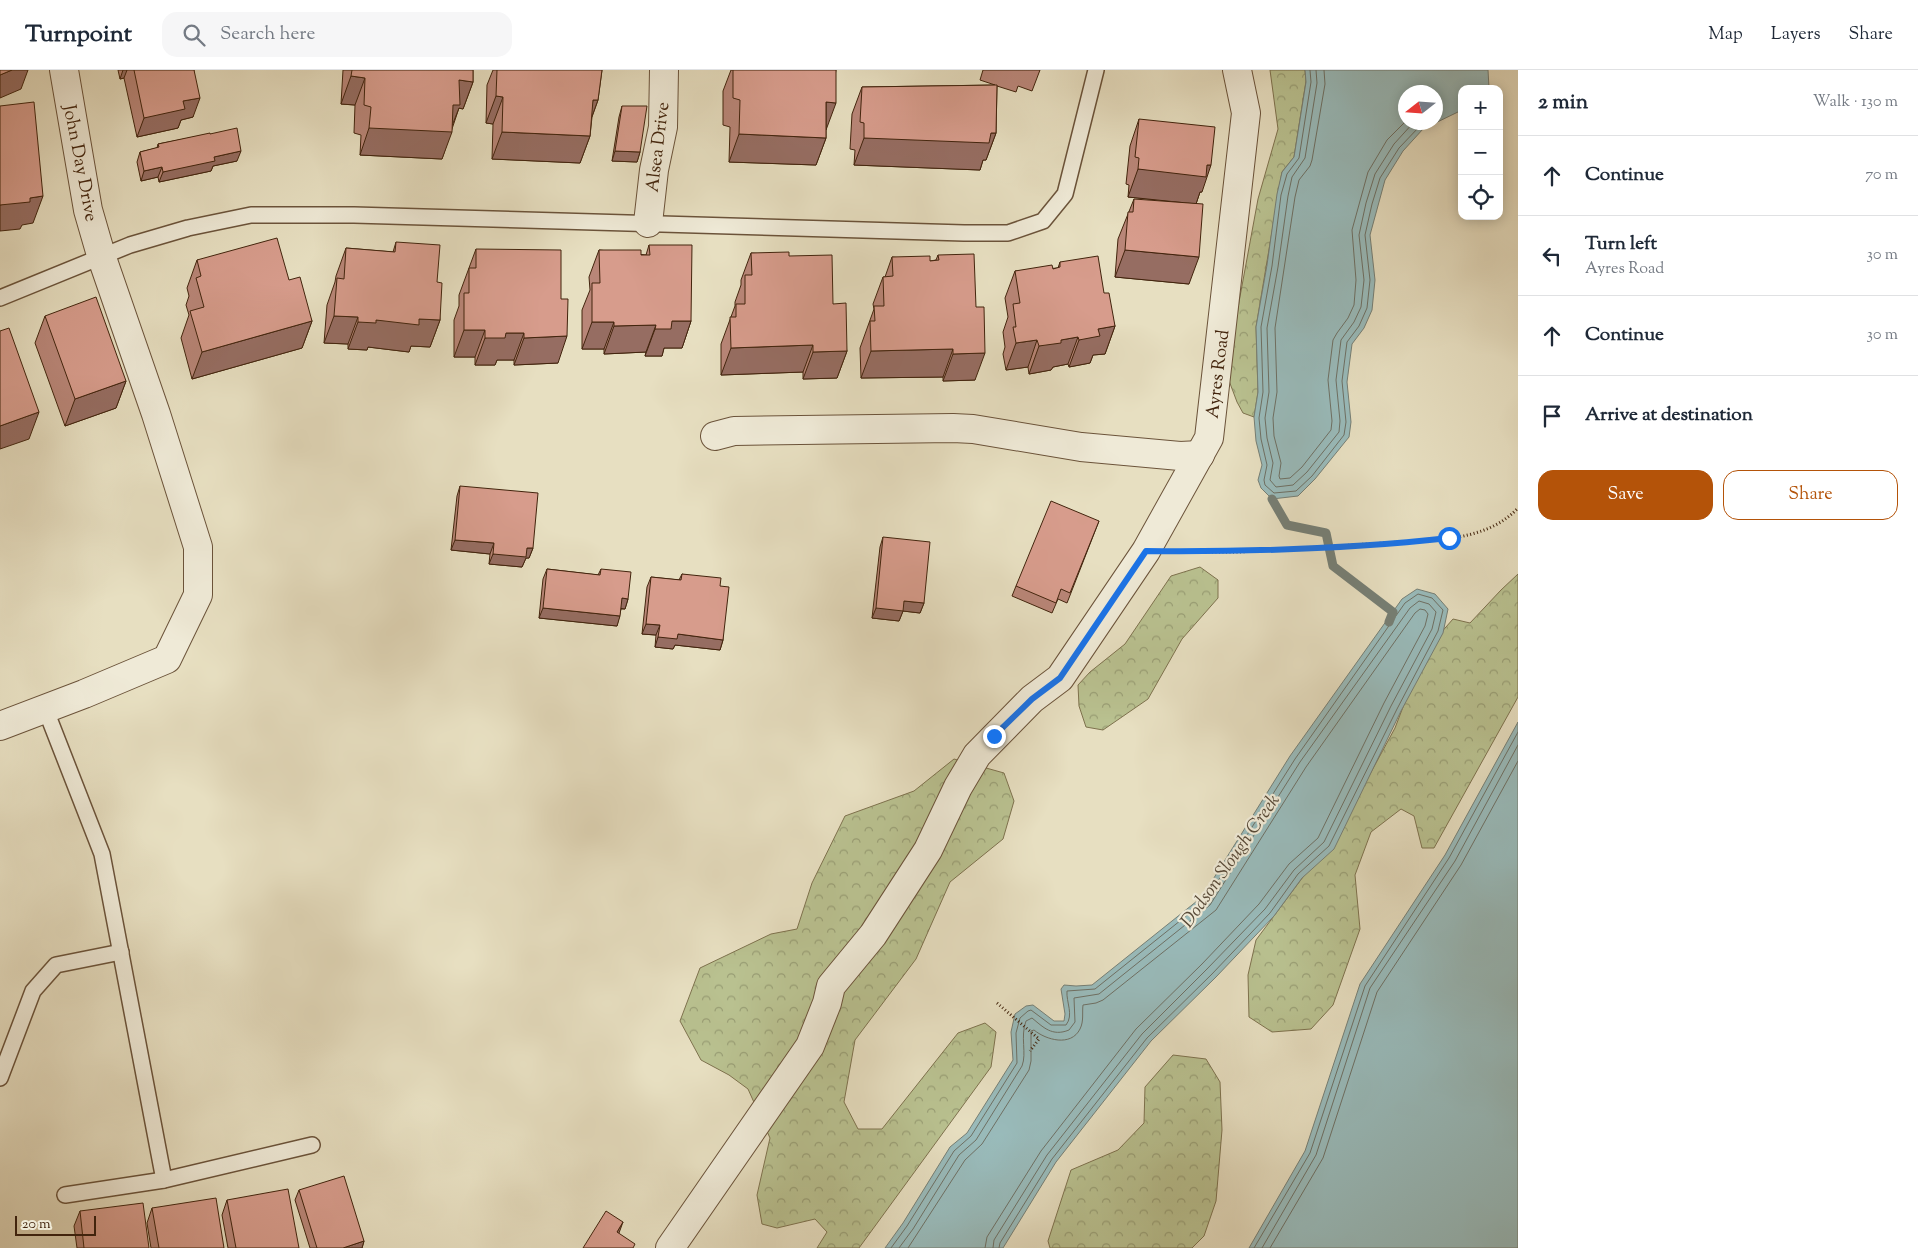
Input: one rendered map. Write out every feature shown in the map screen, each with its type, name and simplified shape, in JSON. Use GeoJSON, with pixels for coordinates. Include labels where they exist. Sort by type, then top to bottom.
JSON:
{"type":"FeatureCollection","features":[{"type":"Feature","properties":{"kind":"street","name":"John Day Drive"},"geometry":{"type":"LineString","coordinates":[[0,726],[167,659],[198,595],[198,547],[156,414],[101,255],[88,210],[64,70]]}},
{"type":"Feature","properties":{"kind":"street","name":"Alsea Drive"},"geometry":{"type":"LineString","coordinates":[[648,223],[654,170],[663,127],[664,70]]}},
{"type":"Feature","properties":{"kind":"street","name":"Ayres Road"},"geometry":{"type":"LineString","coordinates":[[670,1248],[810,1046],[827,1003],[831,986],[873,935],[908,882],[928,850],[958,787],[977,755],[1032,699],[1060,678],[1146,551],[1209,438],[1246,114],[1238,70]]}},
{"type":"Feature","properties":{"kind":"street"},"geometry":{"type":"LineString","coordinates":[[715,436],[734,431],[967,429],[1081,447],[1180,456],[1200,454]]}},
{"type":"Feature","properties":{"kind":"lane"},"geometry":{"type":"LineString","coordinates":[[0,298],[130,244],[188,228],[251,215],[354,215],[964,234],[1008,233],[1043,221],[1065,194],[1096,70]]}},
{"type":"Feature","properties":{"kind":"lane"},"geometry":{"type":"LineString","coordinates":[[45,708],[102,854],[164,1180]]}},
{"type":"Feature","properties":{"kind":"lane"},"geometry":{"type":"LineString","coordinates":[[0,1078],[33,991],[56,965],[121,952]]}},
{"type":"Feature","properties":{"kind":"lane"},"geometry":{"type":"LineString","coordinates":[[65,1195],[164,1180],[312,1145]]}},
{"type":"Feature","properties":{"kind":"path"},"geometry":{"type":"LineString","coordinates":[[1146,551],[1239,552],[1414,542],[1449,538],[1471,535],[1503,522],[1518,508]]}},
{"type":"Feature","properties":{"kind":"path"},"geometry":{"type":"LineString","coordinates":[[997,1003],[1039,1039],[1030,1051]]}},
{"type":"Feature","properties":{"kind":"green space"},"geometry":{"type":"Polygon","coordinates":[[[1270,70],[1305,70],[1306,81],[1294,157],[1282,172],[1256,327],[1258,392],[1254,417],[1243,413],[1228,378],[1239,302],[1258,199],[1278,129],[1270,70]]]}},
{"type":"Feature","properties":{"kind":"green space"},"geometry":{"type":"Polygon","coordinates":[[[1200,567],[1218,580],[1218,598],[1182,639],[1148,699],[1103,730],[1086,727],[1079,706],[1078,685],[1090,672],[1125,644],[1171,576],[1200,567]]]}},
{"type":"Feature","properties":{"kind":"green space"},"geometry":{"type":"Polygon","coordinates":[[[1518,574],[1518,697],[1434,848],[1422,848],[1414,816],[1401,809],[1371,832],[1355,875],[1360,929],[1333,1005],[1311,1029],[1272,1032],[1249,1017],[1248,975],[1256,940],[1344,822],[1395,728],[1424,652],[1453,619],[1470,623],[1518,574]]]}},
{"type":"Feature","properties":{"kind":"green space"},"geometry":{"type":"Polygon","coordinates":[[[954,759],[1004,773],[1014,801],[1003,839],[950,882],[916,959],[855,1040],[844,1102],[858,1129],[882,1129],[958,1033],[985,1023],[996,1032],[991,1067],[859,1248],[817,1248],[827,1232],[815,1219],[777,1228],[762,1224],[757,1195],[770,1138],[748,1089],[729,1075],[701,1060],[680,1021],[700,968],[771,934],[797,929],[812,883],[845,816],[914,791],[954,759]]]}},
{"type":"Feature","properties":{"kind":"green space"},"geometry":{"type":"Polygon","coordinates":[[[1173,1055],[1206,1059],[1220,1082],[1222,1130],[1216,1201],[1204,1236],[1192,1248],[1050,1248],[1048,1241],[1071,1170],[1118,1150],[1144,1123],[1145,1087],[1173,1055]]]}},
{"type":"Feature","properties":{"kind":"water"},"geometry":{"type":"Polygon","coordinates":[[[1305,70],[1488,70],[1489,85],[1458,85],[1458,112],[1443,119],[1443,85],[1398,85],[1398,130],[1422,130],[1403,151],[1385,180],[1370,235],[1375,280],[1372,310],[1364,328],[1352,344],[1347,382],[1351,422],[1349,437],[1315,479],[1298,496],[1272,499],[1261,488],[1258,480],[1262,465],[1256,441],[1254,417],[1258,392],[1256,327],[1277,194],[1282,172],[1294,157],[1306,82],[1305,70]]]}},
{"type":"Feature","properties":{"kind":"water"},"geometry":{"type":"Polygon","coordinates":[[[1417,589],[1435,594],[1448,609],[1443,633],[1401,711],[1334,849],[1302,878],[1274,916],[1151,1041],[1056,1162],[1003,1248],[885,1248],[903,1223],[950,1147],[967,1133],[1013,1060],[1011,1032],[1015,1014],[1026,1006],[1033,1005],[1054,1021],[1064,1021],[1065,1014],[1061,989],[1064,985],[1092,985],[1202,897],[1290,756],[1402,599],[1417,589]]]}},
{"type":"Feature","properties":{"kind":"water"},"geometry":{"type":"Polygon","coordinates":[[[1518,722],[1518,1248],[1249,1248],[1305,1151],[1360,984],[1445,855],[1518,722]]]}},
{"type":"Feature","properties":{"kind":"building"},"geometry":{"type":"Polygon","coordinates":[[[0,70],[12,70],[0,75],[0,70]]]}},
{"type":"Feature","properties":{"kind":"building"},"geometry":{"type":"Polygon","coordinates":[[[134,70],[194,70],[200,98],[183,101],[185,109],[144,118],[134,70]]]}},
{"type":"Feature","properties":{"kind":"building"},"geometry":{"type":"Polygon","coordinates":[[[352,70],[473,70],[473,82],[459,80],[460,105],[453,105],[452,132],[369,128],[371,107],[364,105],[365,78],[351,76],[352,70]]]}},
{"type":"Feature","properties":{"kind":"building"},"geometry":{"type":"Polygon","coordinates":[[[497,70],[602,70],[598,100],[593,100],[590,136],[502,132],[503,97],[496,96],[497,70]]]}},
{"type":"Feature","properties":{"kind":"building"},"geometry":{"type":"Polygon","coordinates":[[[733,70],[836,70],[836,103],[826,102],[826,138],[739,134],[740,100],[733,98],[733,70]]]}},
{"type":"Feature","properties":{"kind":"building"},"geometry":{"type":"Polygon","coordinates":[[[997,85],[996,133],[991,133],[989,143],[864,138],[864,123],[860,122],[862,87],[997,85]]]}},
{"type":"Feature","properties":{"kind":"building"},"geometry":{"type":"Polygon","coordinates":[[[34,102],[43,196],[30,198],[30,202],[0,205],[0,106],[34,102]]]}},
{"type":"Feature","properties":{"kind":"building"},"geometry":{"type":"Polygon","coordinates":[[[622,106],[647,106],[640,152],[615,151],[622,106]]]}},
{"type":"Feature","properties":{"kind":"building"},"geometry":{"type":"Polygon","coordinates":[[[1139,119],[1215,127],[1211,165],[1207,165],[1206,177],[1138,169],[1139,158],[1135,157],[1139,119]]]}},
{"type":"Feature","properties":{"kind":"building"},"geometry":{"type":"Polygon","coordinates":[[[237,128],[241,151],[214,157],[215,161],[163,172],[162,167],[144,171],[140,152],[159,147],[158,144],[237,128]]]}},
{"type":"Feature","properties":{"kind":"building"},"geometry":{"type":"Polygon","coordinates":[[[1134,199],[1203,204],[1199,257],[1125,250],[1128,212],[1133,212],[1134,199]]]}},
{"type":"Feature","properties":{"kind":"building"},"geometry":{"type":"Polygon","coordinates":[[[277,238],[289,280],[300,277],[312,321],[202,352],[190,311],[204,307],[196,278],[201,276],[197,260],[277,238]]]}},
{"type":"Feature","properties":{"kind":"building"},"geometry":{"type":"Polygon","coordinates":[[[396,242],[440,245],[437,282],[442,283],[440,320],[419,319],[419,325],[376,320],[376,323],[358,322],[358,317],[334,316],[337,278],[344,279],[346,248],[395,252],[396,242]]]}},
{"type":"Feature","properties":{"kind":"building"},"geometry":{"type":"Polygon","coordinates":[[[649,245],[692,245],[691,321],[672,321],[671,329],[655,329],[656,325],[614,326],[614,322],[592,322],[592,283],[600,283],[599,250],[641,250],[641,255],[650,255],[649,245]]]}},
{"type":"Feature","properties":{"kind":"building"},"geometry":{"type":"Polygon","coordinates":[[[476,249],[561,250],[561,299],[568,299],[567,336],[524,338],[524,333],[506,333],[505,338],[485,338],[485,330],[464,330],[464,293],[469,293],[469,268],[476,268],[476,249]]]}},
{"type":"Feature","properties":{"kind":"building"},"geometry":{"type":"Polygon","coordinates":[[[789,252],[789,256],[832,255],[833,304],[846,303],[847,351],[813,352],[813,345],[731,348],[730,317],[736,317],[736,304],[745,304],[745,275],[752,275],[751,253],[789,252]]]}},
{"type":"Feature","properties":{"kind":"building"},"geometry":{"type":"Polygon","coordinates":[[[974,254],[976,307],[984,307],[985,353],[953,354],[953,349],[871,351],[870,321],[875,321],[874,306],[884,306],[883,277],[893,276],[892,257],[930,256],[930,261],[939,260],[938,255],[974,254]]]}},
{"type":"Feature","properties":{"kind":"building"},"geometry":{"type":"Polygon","coordinates":[[[1098,256],[1104,293],[1109,293],[1115,326],[1098,329],[1100,336],[1079,340],[1078,337],[1061,340],[1061,343],[1039,346],[1037,340],[1016,343],[1013,327],[1016,327],[1013,304],[1020,303],[1015,271],[1052,265],[1053,269],[1060,267],[1060,262],[1098,256]]]}},
{"type":"Feature","properties":{"kind":"building"},"geometry":{"type":"Polygon","coordinates":[[[96,297],[126,381],[75,399],[45,316],[96,297]]]}},
{"type":"Feature","properties":{"kind":"building"},"geometry":{"type":"Polygon","coordinates":[[[9,328],[39,412],[0,426],[0,331],[9,328]]]}},
{"type":"Feature","properties":{"kind":"building"},"geometry":{"type":"Polygon","coordinates":[[[460,486],[538,493],[533,548],[527,548],[526,557],[493,554],[494,543],[455,540],[460,486]]]}},
{"type":"Feature","properties":{"kind":"building"},"geometry":{"type":"Polygon","coordinates":[[[1051,501],[1099,521],[1070,593],[1061,589],[1056,603],[1016,586],[1051,501]]]}},
{"type":"Feature","properties":{"kind":"building"},"geometry":{"type":"Polygon","coordinates":[[[883,537],[930,542],[924,603],[904,601],[903,611],[876,608],[883,537]]]}},
{"type":"Feature","properties":{"kind":"building"},"geometry":{"type":"Polygon","coordinates":[[[547,569],[600,575],[601,569],[631,572],[628,599],[622,598],[620,616],[543,608],[547,569]]]}},
{"type":"Feature","properties":{"kind":"building"},"geometry":{"type":"Polygon","coordinates":[[[682,574],[721,578],[720,586],[729,587],[723,640],[678,634],[677,639],[658,637],[660,625],[646,624],[651,577],[681,580],[682,574]]]}},
{"type":"Feature","properties":{"kind":"building"},"geometry":{"type":"Polygon","coordinates":[[[344,1176],[364,1241],[343,1248],[317,1248],[299,1190],[344,1176]]]}},
{"type":"Feature","properties":{"kind":"building"},"geometry":{"type":"Polygon","coordinates":[[[288,1189],[299,1248],[236,1248],[227,1200],[288,1189]]]}},
{"type":"Feature","properties":{"kind":"building"},"geometry":{"type":"Polygon","coordinates":[[[216,1198],[224,1248],[159,1248],[152,1208],[216,1198]]]}},
{"type":"Feature","properties":{"kind":"building"},"geometry":{"type":"Polygon","coordinates":[[[143,1203],[149,1248],[84,1248],[80,1211],[143,1203]]]}},
{"type":"Feature","properties":{"kind":"building"},"geometry":{"type":"Polygon","coordinates":[[[606,1211],[623,1222],[617,1232],[635,1244],[633,1248],[583,1248],[606,1211]]]}},
{"type":"Feature","properties":{"kind":"waterway","name":"Dodson Slough Creek"},"geometry":{"type":"LineString","coordinates":[[1272,499],[1287,525],[1326,533],[1333,566],[1393,612],[1389,622]]}},
{"type":"Feature","properties":{"kind":"route"},"geometry":{"type":"LineString","coordinates":[[994,736],[1032,699],[1060,678],[1146,551],[1239,552],[1414,542],[1449,538]]}}]}
